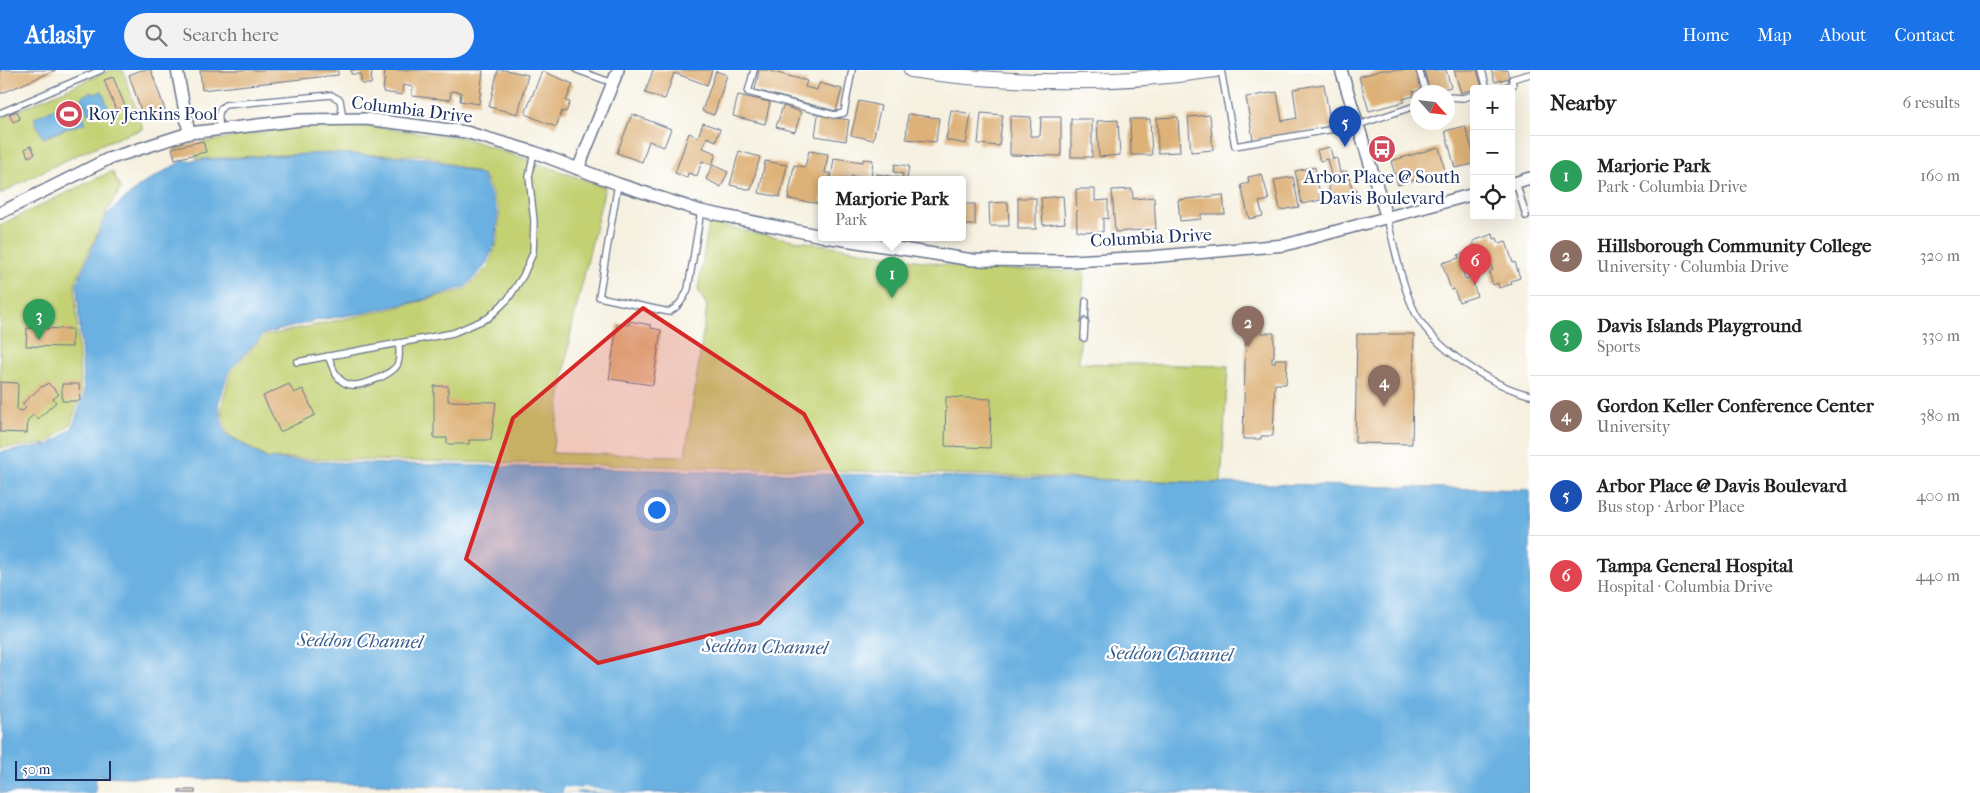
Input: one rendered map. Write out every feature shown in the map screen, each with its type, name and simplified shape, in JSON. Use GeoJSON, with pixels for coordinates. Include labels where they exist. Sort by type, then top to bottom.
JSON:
{"type":"FeatureCollection","features":[{"type":"Feature","properties":{"kind":"street"},"geometry":{"type":"LineString","coordinates":[[177,70],[189,133]]}},
{"type":"Feature","properties":{"kind":"street"},"geometry":{"type":"LineString","coordinates":[[578,169],[618,70]]}},
{"type":"Feature","properties":{"kind":"street"},"geometry":{"type":"LineString","coordinates":[[911,70],[975,74],[1068,75],[1215,70]]}},
{"type":"Feature","properties":{"kind":"street"},"geometry":{"type":"LineString","coordinates":[[1341,70],[1386,219]]}},
{"type":"Feature","properties":{"kind":"street","name":"Columbia Drive"},"geometry":{"type":"LineString","coordinates":[[0,213],[108,159],[189,133],[301,120],[366,119],[466,132],[534,152],[618,184],[701,210],[818,235]]}},
{"type":"Feature","properties":{"kind":"street"},"geometry":{"type":"LineString","coordinates":[[1515,183],[1530,178]]}},
{"type":"Feature","properties":{"kind":"street","name":"Columbia Drive"},"geometry":{"type":"LineString","coordinates":[[855,241],[973,260],[1071,261],[1219,252],[1285,245],[1470,195]]}},
{"type":"Feature","properties":{"kind":"lane"},"geometry":{"type":"LineString","coordinates":[[0,113],[101,70]]}},
{"type":"Feature","properties":{"kind":"lane"},"geometry":{"type":"LineString","coordinates":[[577,70],[612,83]]}},
{"type":"Feature","properties":{"kind":"lane"},"geometry":{"type":"LineString","coordinates":[[754,70],[748,92],[834,115],[844,113],[852,70]]}},
{"type":"Feature","properties":{"kind":"lane"},"geometry":{"type":"LineString","coordinates":[[1221,70],[1235,146],[1358,125],[1410,108]]}},
{"type":"Feature","properties":{"kind":"lane"},"geometry":{"type":"LineString","coordinates":[[1419,70],[1424,85]]}},
{"type":"Feature","properties":{"kind":"lane"},"geometry":{"type":"LineString","coordinates":[[1482,70],[1486,85]]}},
{"type":"Feature","properties":{"kind":"lane"},"geometry":{"type":"LineString","coordinates":[[1513,85],[1512,79],[1530,74]]}},
{"type":"Feature","properties":{"kind":"lane"},"geometry":{"type":"LineString","coordinates":[[220,129],[220,108],[225,105],[331,95],[340,100],[343,119]]}},
{"type":"Feature","properties":{"kind":"lane"},"geometry":{"type":"LineString","coordinates":[[1455,97],[1470,96]]}},
{"type":"Feature","properties":{"kind":"lane"},"geometry":{"type":"LineString","coordinates":[[297,362],[453,333],[488,318],[508,299],[523,276],[533,253],[534,221],[528,178],[534,152]]}},
{"type":"Feature","properties":{"kind":"lane"},"geometry":{"type":"LineString","coordinates":[[618,184],[599,298],[669,312],[676,308],[684,299],[688,289],[701,210]]}},
{"type":"Feature","properties":{"kind":"lane"},"geometry":{"type":"LineString","coordinates":[[1515,186],[1526,216]]}},
{"type":"Feature","properties":{"kind":"lane"},"geometry":{"type":"LineString","coordinates":[[1386,219],[1407,292],[1416,313],[1434,336],[1464,363],[1498,383],[1530,395]]}},
{"type":"Feature","properties":{"kind":"lane"},"geometry":{"type":"LineString","coordinates":[[1084,338],[1086,301]]}},
{"type":"Feature","properties":{"kind":"lane"},"geometry":{"type":"LineString","coordinates":[[328,356],[336,377],[348,385],[361,385],[394,371],[398,363],[399,343]]}},
{"type":"Feature","properties":{"kind":"highlighted area"},"geometry":{"type":"Polygon","coordinates":[[[643,308],[804,414],[862,522],[759,623],[598,663],[466,559],[513,418],[643,308]]]}},
{"type":"Feature","properties":{"kind":"green space"},"geometry":{"type":"Polygon","coordinates":[[[111,70],[123,70],[143,129],[106,142],[70,158],[0,194],[0,118],[111,70]]]}},
{"type":"Feature","properties":{"kind":"green space"},"geometry":{"type":"Polygon","coordinates":[[[300,126],[364,126],[465,138],[605,187],[571,331],[552,453],[685,456],[707,306],[698,290],[709,222],[758,234],[971,269],[1084,271],[1079,363],[1228,366],[1221,483],[827,470],[267,458],[227,434],[221,407],[231,370],[264,336],[386,310],[464,290],[488,267],[497,243],[500,212],[484,175],[424,155],[273,155],[197,159],[192,144],[300,126]]]}},
{"type":"Feature","properties":{"kind":"green space"},"geometry":{"type":"Polygon","coordinates":[[[112,171],[121,188],[106,213],[75,283],[81,396],[70,425],[46,444],[0,448],[0,225],[112,171]]]}},
{"type":"Feature","properties":{"kind":"water"},"geometry":{"type":"Polygon","coordinates":[[[102,91],[108,107],[100,110],[100,114],[90,118],[81,97],[91,92],[94,94],[102,91]]]}},
{"type":"Feature","properties":{"kind":"water"},"geometry":{"type":"Polygon","coordinates":[[[74,96],[86,123],[43,138],[34,118],[59,106],[74,96]]]}},
{"type":"Feature","properties":{"kind":"water","name":"Seddon Channel"},"geometry":{"type":"Polygon","coordinates":[[[328,153],[427,158],[482,175],[498,213],[495,244],[485,266],[465,287],[422,300],[363,313],[318,320],[264,334],[229,370],[218,405],[225,434],[267,459],[352,463],[1530,490],[1530,793],[547,793],[512,788],[96,776],[95,793],[0,793],[0,452],[49,445],[72,428],[84,395],[77,283],[107,214],[141,185],[182,161],[328,153]]]}},
{"type":"Feature","properties":{"kind":"pier"},"geometry":{"type":"Polygon","coordinates":[[[564,787],[581,789],[582,787],[625,793],[577,791],[576,793],[563,793],[564,787]]]}},
{"type":"Feature","properties":{"kind":"building"},"geometry":{"type":"Polygon","coordinates":[[[0,70],[56,70],[0,94],[0,70]]]}},
{"type":"Feature","properties":{"kind":"building"},"geometry":{"type":"Polygon","coordinates":[[[141,70],[151,70],[166,113],[144,120],[129,75],[141,70]]]}},
{"type":"Feature","properties":{"kind":"building"},"geometry":{"type":"Polygon","coordinates":[[[200,70],[338,70],[338,75],[202,90],[200,70]]]}},
{"type":"Feature","properties":{"kind":"building"},"geometry":{"type":"Polygon","coordinates":[[[351,70],[372,70],[371,84],[361,84],[361,74],[351,74],[351,70]]]}},
{"type":"Feature","properties":{"kind":"building"},"geometry":{"type":"Polygon","coordinates":[[[385,70],[483,70],[479,104],[460,101],[461,92],[451,91],[450,100],[412,96],[413,87],[403,85],[402,95],[383,92],[385,70]]]}},
{"type":"Feature","properties":{"kind":"building"},"geometry":{"type":"Polygon","coordinates":[[[498,70],[528,75],[518,114],[489,107],[498,70]]]}},
{"type":"Feature","properties":{"kind":"building"},"geometry":{"type":"Polygon","coordinates":[[[653,70],[712,70],[707,85],[674,73],[665,99],[645,93],[653,70]]]}},
{"type":"Feature","properties":{"kind":"building"},"geometry":{"type":"Polygon","coordinates":[[[759,70],[766,70],[807,81],[805,87],[817,90],[819,83],[842,89],[836,111],[755,90],[759,70]]]}},
{"type":"Feature","properties":{"kind":"building"},"geometry":{"type":"Polygon","coordinates":[[[1382,70],[1416,70],[1421,85],[1410,85],[1410,97],[1403,99],[1404,102],[1369,111],[1359,77],[1382,70]]]}},
{"type":"Feature","properties":{"kind":"building"},"geometry":{"type":"Polygon","coordinates":[[[1424,70],[1446,70],[1450,85],[1428,85],[1424,70]]]}},
{"type":"Feature","properties":{"kind":"building"},"geometry":{"type":"Polygon","coordinates":[[[1454,70],[1477,70],[1481,85],[1470,85],[1470,90],[1461,93],[1454,70]]]}},
{"type":"Feature","properties":{"kind":"building"},"geometry":{"type":"Polygon","coordinates":[[[1491,70],[1507,70],[1509,78],[1495,82],[1491,70]]]}},
{"type":"Feature","properties":{"kind":"building"},"geometry":{"type":"Polygon","coordinates":[[[542,71],[573,84],[566,101],[570,102],[566,112],[562,111],[556,127],[525,114],[542,71]]]}},
{"type":"Feature","properties":{"kind":"building"},"geometry":{"type":"Polygon","coordinates":[[[716,71],[727,75],[714,115],[702,111],[716,71]]]}},
{"type":"Feature","properties":{"kind":"building"},"geometry":{"type":"Polygon","coordinates":[[[113,77],[125,106],[116,110],[104,80],[113,77]]]}},
{"type":"Feature","properties":{"kind":"building"},"geometry":{"type":"Polygon","coordinates":[[[1324,84],[1331,127],[1253,140],[1246,97],[1277,92],[1282,121],[1297,118],[1293,89],[1324,84]]]}},
{"type":"Feature","properties":{"kind":"building"},"geometry":{"type":"Polygon","coordinates":[[[738,95],[770,102],[765,124],[733,116],[738,95]]]}},
{"type":"Feature","properties":{"kind":"building"},"geometry":{"type":"Polygon","coordinates":[[[859,101],[881,106],[873,140],[851,135],[859,101]]]}},
{"type":"Feature","properties":{"kind":"building"},"geometry":{"type":"Polygon","coordinates":[[[783,106],[801,112],[795,132],[776,127],[783,106]]]}},
{"type":"Feature","properties":{"kind":"building"},"geometry":{"type":"Polygon","coordinates":[[[951,110],[971,114],[966,144],[946,140],[951,110]]]}},
{"type":"Feature","properties":{"kind":"building"},"geometry":{"type":"Polygon","coordinates":[[[17,111],[20,119],[13,122],[9,114],[17,111]]]}},
{"type":"Feature","properties":{"kind":"building"},"geometry":{"type":"Polygon","coordinates":[[[981,113],[1003,115],[999,146],[978,144],[981,113]]]}},
{"type":"Feature","properties":{"kind":"building"},"geometry":{"type":"Polygon","coordinates":[[[632,114],[671,129],[664,147],[649,141],[642,162],[617,153],[632,114]]]}},
{"type":"Feature","properties":{"kind":"building"},"geometry":{"type":"Polygon","coordinates":[[[908,114],[939,118],[936,142],[906,139],[908,114]]]}},
{"type":"Feature","properties":{"kind":"building"},"geometry":{"type":"Polygon","coordinates":[[[818,115],[849,120],[846,141],[815,136],[818,115]]]}},
{"type":"Feature","properties":{"kind":"building"},"geometry":{"type":"Polygon","coordinates":[[[1210,115],[1213,150],[1191,152],[1188,117],[1210,115]]]}},
{"type":"Feature","properties":{"kind":"building"},"geometry":{"type":"Polygon","coordinates":[[[1010,116],[1031,117],[1030,136],[1040,136],[1041,117],[1061,117],[1061,156],[1010,155],[1010,116]]]}},
{"type":"Feature","properties":{"kind":"building"},"geometry":{"type":"Polygon","coordinates":[[[1178,117],[1180,152],[1158,153],[1157,118],[1178,117]]]}},
{"type":"Feature","properties":{"kind":"building"},"geometry":{"type":"Polygon","coordinates":[[[1071,119],[1092,119],[1092,157],[1071,157],[1071,119]]]}},
{"type":"Feature","properties":{"kind":"building"},"geometry":{"type":"Polygon","coordinates":[[[1130,119],[1150,119],[1152,155],[1131,155],[1130,119]]]}},
{"type":"Feature","properties":{"kind":"building"},"geometry":{"type":"Polygon","coordinates":[[[1118,120],[1120,155],[1099,157],[1097,121],[1118,120]]]}},
{"type":"Feature","properties":{"kind":"building"},"geometry":{"type":"Polygon","coordinates":[[[703,123],[720,129],[716,141],[707,137],[703,148],[716,153],[712,165],[702,161],[697,176],[688,173],[687,178],[675,173],[689,133],[698,137],[703,123]]]}},
{"type":"Feature","properties":{"kind":"building"},"geometry":{"type":"Polygon","coordinates":[[[1465,126],[1470,142],[1470,165],[1455,168],[1445,131],[1465,126]]]}},
{"type":"Feature","properties":{"kind":"building"},"geometry":{"type":"Polygon","coordinates":[[[203,141],[206,152],[175,159],[172,148],[203,141]]]}},
{"type":"Feature","properties":{"kind":"building"},"geometry":{"type":"Polygon","coordinates":[[[30,146],[35,154],[28,157],[25,149],[30,146]]]}},
{"type":"Feature","properties":{"kind":"building"},"geometry":{"type":"Polygon","coordinates":[[[1330,147],[1333,159],[1337,158],[1340,173],[1347,171],[1352,188],[1355,188],[1357,199],[1347,201],[1346,198],[1332,201],[1326,176],[1331,175],[1327,159],[1320,161],[1317,150],[1330,147]]]}},
{"type":"Feature","properties":{"kind":"building"},"geometry":{"type":"Polygon","coordinates":[[[1439,147],[1445,171],[1398,185],[1391,161],[1439,147]]]}},
{"type":"Feature","properties":{"kind":"building"},"geometry":{"type":"Polygon","coordinates":[[[739,151],[760,157],[751,190],[730,185],[739,151]]]}},
{"type":"Feature","properties":{"kind":"building"},"geometry":{"type":"Polygon","coordinates":[[[809,151],[828,154],[825,173],[830,173],[830,176],[818,176],[818,204],[788,199],[794,165],[805,167],[809,151]]]}},
{"type":"Feature","properties":{"kind":"building"},"geometry":{"type":"Polygon","coordinates":[[[834,158],[863,162],[863,159],[873,160],[871,176],[831,176],[834,158]]]}},
{"type":"Feature","properties":{"kind":"building"},"geometry":{"type":"Polygon","coordinates":[[[765,161],[787,165],[780,197],[759,193],[765,161]]]}},
{"type":"Feature","properties":{"kind":"building"},"geometry":{"type":"Polygon","coordinates":[[[895,164],[909,166],[907,176],[894,172],[895,164]]]}},
{"type":"Feature","properties":{"kind":"building"},"geometry":{"type":"Polygon","coordinates":[[[713,165],[728,172],[721,187],[706,179],[713,165]]]}},
{"type":"Feature","properties":{"kind":"building"},"geometry":{"type":"Polygon","coordinates":[[[1315,167],[1321,200],[1302,204],[1295,171],[1315,167]]]}},
{"type":"Feature","properties":{"kind":"building"},"geometry":{"type":"Polygon","coordinates":[[[1262,174],[1269,200],[1259,202],[1263,216],[1249,219],[1241,185],[1249,183],[1248,177],[1262,174]]]}},
{"type":"Feature","properties":{"kind":"building"},"geometry":{"type":"Polygon","coordinates":[[[1293,177],[1299,207],[1280,210],[1274,180],[1293,177]]]}},
{"type":"Feature","properties":{"kind":"building"},"geometry":{"type":"Polygon","coordinates":[[[1076,189],[1095,189],[1095,201],[1108,200],[1108,219],[1103,218],[1103,232],[1077,231],[1076,189]]]}},
{"type":"Feature","properties":{"kind":"building"},"geometry":{"type":"Polygon","coordinates":[[[1132,189],[1133,199],[1154,197],[1156,229],[1115,232],[1112,190],[1132,189]]]}},
{"type":"Feature","properties":{"kind":"building"},"geometry":{"type":"Polygon","coordinates":[[[1223,195],[1225,214],[1201,214],[1201,219],[1180,221],[1178,200],[1223,195]]]}},
{"type":"Feature","properties":{"kind":"building"},"geometry":{"type":"Polygon","coordinates":[[[1063,196],[1065,223],[1043,225],[1041,198],[1063,196]]]}},
{"type":"Feature","properties":{"kind":"building"},"geometry":{"type":"Polygon","coordinates":[[[1018,198],[1036,198],[1036,229],[1018,229],[1018,198]]]}},
{"type":"Feature","properties":{"kind":"building"},"geometry":{"type":"Polygon","coordinates":[[[1008,202],[1009,226],[990,226],[989,203],[1008,202]]]}},
{"type":"Feature","properties":{"kind":"building"},"geometry":{"type":"Polygon","coordinates":[[[966,204],[975,204],[975,225],[966,225],[966,204]]]}},
{"type":"Feature","properties":{"kind":"building"},"geometry":{"type":"Polygon","coordinates":[[[1493,234],[1494,239],[1497,238],[1499,243],[1506,241],[1520,278],[1511,281],[1512,284],[1499,288],[1498,283],[1493,285],[1489,272],[1493,270],[1490,264],[1484,266],[1485,270],[1469,275],[1467,270],[1463,272],[1465,279],[1471,277],[1477,296],[1459,302],[1454,289],[1451,290],[1442,263],[1459,258],[1458,255],[1475,249],[1473,241],[1493,234]]]}},
{"type":"Feature","properties":{"kind":"building"},"geometry":{"type":"Polygon","coordinates":[[[629,321],[651,325],[651,328],[661,330],[653,385],[609,379],[617,324],[629,325],[629,321]]]}},
{"type":"Feature","properties":{"kind":"building"},"geometry":{"type":"Polygon","coordinates":[[[27,328],[72,329],[72,347],[26,346],[27,328]]]}},
{"type":"Feature","properties":{"kind":"building"},"geometry":{"type":"Polygon","coordinates":[[[1246,329],[1262,329],[1261,333],[1274,333],[1274,357],[1272,357],[1272,363],[1275,363],[1275,359],[1287,359],[1286,384],[1275,384],[1273,436],[1261,436],[1261,439],[1243,439],[1246,329]]]}},
{"type":"Feature","properties":{"kind":"building"},"geometry":{"type":"Polygon","coordinates":[[[1357,334],[1414,334],[1412,444],[1355,443],[1357,334]]]}},
{"type":"Feature","properties":{"kind":"building"},"geometry":{"type":"Polygon","coordinates":[[[0,382],[18,383],[17,410],[23,411],[26,408],[22,404],[48,383],[59,394],[53,399],[56,402],[38,419],[33,415],[28,420],[27,433],[0,432],[0,382]]]}},
{"type":"Feature","properties":{"kind":"building"},"geometry":{"type":"Polygon","coordinates":[[[62,384],[79,384],[80,401],[62,401],[62,384]]]}},
{"type":"Feature","properties":{"kind":"building"},"geometry":{"type":"Polygon","coordinates":[[[289,384],[294,393],[303,389],[315,415],[280,432],[263,396],[289,384]]]}},
{"type":"Feature","properties":{"kind":"building"},"geometry":{"type":"Polygon","coordinates":[[[434,386],[448,386],[448,401],[496,402],[491,440],[469,440],[469,444],[447,444],[447,438],[434,438],[434,386]]]}},
{"type":"Feature","properties":{"kind":"building"},"geometry":{"type":"Polygon","coordinates":[[[946,397],[991,399],[990,448],[945,446],[946,397]]]}},
{"type":"Feature","properties":{"kind":"building"},"geometry":{"type":"Polygon","coordinates":[[[179,790],[195,790],[195,793],[179,793],[179,790]]]}},
{"type":"Feature","properties":{"kind":"place","name":"Roy Jenkins Pool"},"geometry":{"type":"Point","coordinates":[69,114]}},
{"type":"Feature","properties":{"kind":"place","name":"Arbor Place @ Davis Boulevard"},"geometry":{"type":"Point","coordinates":[1345,147]}},
{"type":"Feature","properties":{"kind":"place","name":"Arbor Place @ South Davis Boulevard"},"geometry":{"type":"Point","coordinates":[1382,149]}},
{"type":"Feature","properties":{"kind":"place","name":"Tampa General Hospital"},"geometry":{"type":"Point","coordinates":[1475,285]}},
{"type":"Feature","properties":{"kind":"place","name":"Marjorie Park"},"geometry":{"type":"Point","coordinates":[892,298]}},
{"type":"Feature","properties":{"kind":"place","name":"Davis Islands Playground"},"geometry":{"type":"Point","coordinates":[39,340]}},
{"type":"Feature","properties":{"kind":"place","name":"Hillsborough Community College"},"geometry":{"type":"Point","coordinates":[1248,347]}},
{"type":"Feature","properties":{"kind":"place","name":"Gordon Keller Conference Center"},"geometry":{"type":"Point","coordinates":[1384,406]}}]}
